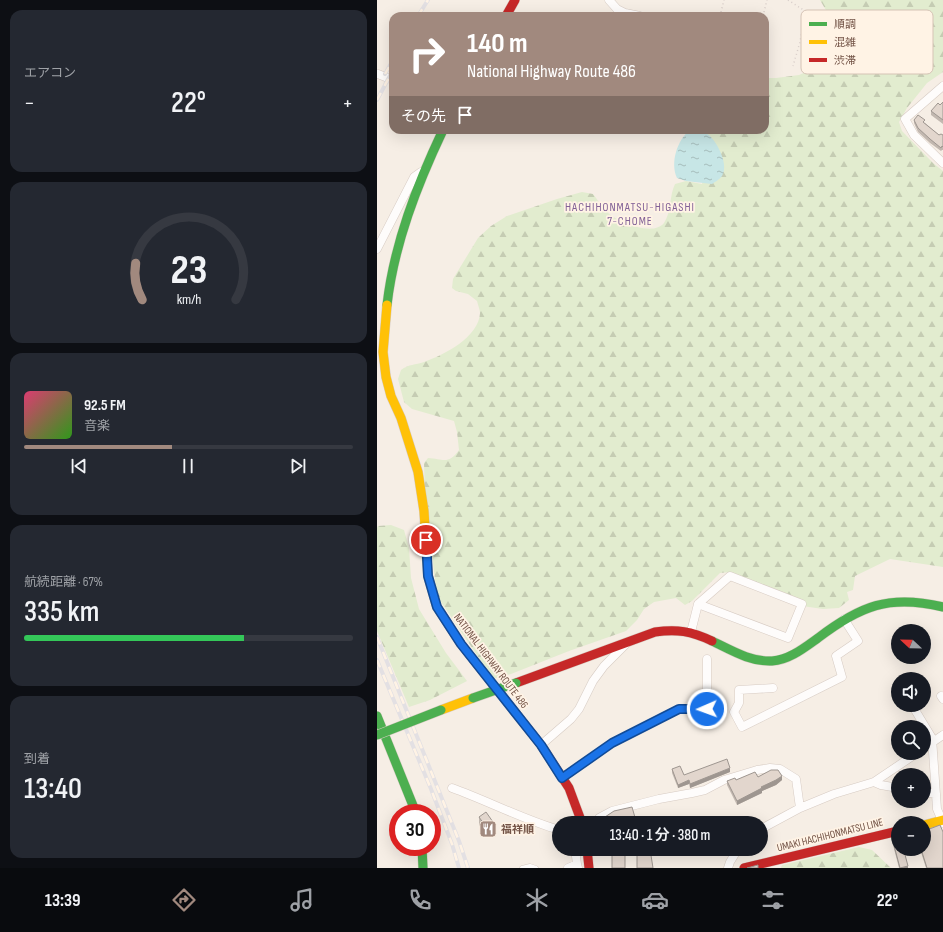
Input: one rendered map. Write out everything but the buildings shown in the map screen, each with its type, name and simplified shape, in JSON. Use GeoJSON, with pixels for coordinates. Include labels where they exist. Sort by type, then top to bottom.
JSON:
{"type":"FeatureCollection","features":[{"type":"Feature","properties":{"kind":"main road"},"geometry":{"type":"LineString","coordinates":[[508,12],[515,0]]}},
{"type":"Feature","properties":{"kind":"main road","name":"NATIONAL HIGHWAY ROUTE 486"},"geometry":{"type":"LineString","coordinates":[[441,134],[425,168],[412,205],[389,289],[383,352],[387,377],[391,396],[401,418],[418,472],[424,510],[428,576],[437,607],[461,644],[541,745],[569,788],[579,816]]}},
{"type":"Feature","properties":{"kind":"main road"},"geometry":{"type":"LineString","coordinates":[[377,380],[387,377]]}},
{"type":"Feature","properties":{"kind":"main road"},"geometry":{"type":"LineString","coordinates":[[377,735],[473,698],[655,632],[673,629],[691,632],[745,657],[759,660],[774,660],[796,653],[844,619],[865,608],[882,603],[920,602],[943,607]]}},
{"type":"Feature","properties":{"kind":"main road"},"geometry":{"type":"LineString","coordinates":[[377,716],[412,804]]}},
{"type":"Feature","properties":{"kind":"main road"},"geometry":{"type":"LineString","coordinates":[[931,824],[943,821]]}},
{"type":"Feature","properties":{"kind":"main road","name":"UMAKI HACHIHONMATSU LINE"},"geometry":{"type":"LineString","coordinates":[[744,868],[891,833]]}},
{"type":"Feature","properties":{"kind":"main road"},"geometry":{"type":"LineString","coordinates":[[422,856],[423,868]]}},
{"type":"Feature","properties":{"kind":"main road"},"geometry":{"type":"LineString","coordinates":[[589,868],[590,856]]}},
{"type":"Feature","properties":{"kind":"street"},"geometry":{"type":"LineString","coordinates":[[609,0],[621,12]]}},
{"type":"Feature","properties":{"kind":"street"},"geometry":{"type":"LineString","coordinates":[[378,74],[389,78]]}},
{"type":"Feature","properties":{"kind":"street"},"geometry":{"type":"LineString","coordinates":[[943,86],[905,119],[914,135],[943,163]]}},
{"type":"Feature","properties":{"kind":"street"},"geometry":{"type":"LineString","coordinates":[[377,249],[414,178],[425,168]]}},
{"type":"Feature","properties":{"kind":"street"},"geometry":{"type":"LineString","coordinates":[[691,632],[698,604],[730,576],[802,604],[788,638],[698,604]]}},
{"type":"Feature","properties":{"kind":"street"},"geometry":{"type":"LineString","coordinates":[[773,688],[739,690],[739,703],[734,712],[742,727],[842,677],[836,656],[858,641],[844,619]]}},
{"type":"Feature","properties":{"kind":"street"},"geometry":{"type":"LineString","coordinates":[[541,745],[571,719],[579,709],[593,681],[604,666],[629,641]]}},
{"type":"Feature","properties":{"kind":"street"},"geometry":{"type":"LineString","coordinates":[[562,778],[612,743],[679,709],[707,709],[707,659]]}},
{"type":"Feature","properties":{"kind":"street"},"geometry":{"type":"LineString","coordinates":[[916,712],[933,742],[937,809],[943,821]]}},
{"type":"Feature","properties":{"kind":"street"},"geometry":{"type":"LineString","coordinates":[[933,742],[943,735]]}},
{"type":"Feature","properties":{"kind":"street"},"geometry":{"type":"LineString","coordinates":[[768,825],[800,808],[834,794],[874,782],[907,760]]}},
{"type":"Feature","properties":{"kind":"street"},"geometry":{"type":"LineString","coordinates":[[603,816],[612,811],[659,799],[692,794],[705,790],[724,780],[757,770],[770,768],[780,769],[796,779],[800,808]]}},
{"type":"Feature","properties":{"kind":"street"},"geometry":{"type":"LineString","coordinates":[[874,782],[891,787]]}},
{"type":"Feature","properties":{"kind":"street"},"geometry":{"type":"LineString","coordinates":[[452,788],[552,828]]}},
{"type":"Feature","properties":{"kind":"street"},"geometry":{"type":"LineString","coordinates":[[931,793],[936,794]]}},
{"type":"Feature","properties":{"kind":"street"},"geometry":{"type":"LineString","coordinates":[[574,866],[575,856]]}},
{"type":"Feature","properties":{"kind":"street"},"geometry":{"type":"LineString","coordinates":[[728,868],[734,856]]}},
{"type":"Feature","properties":{"kind":"lane"},"geometry":{"type":"LineString","coordinates":[[522,868],[531,866],[536,868]]}},
{"type":"Feature","properties":{"kind":"path"},"geometry":{"type":"LineString","coordinates":[[721,12],[724,0]]}},
{"type":"Feature","properties":{"kind":"path"},"geometry":{"type":"LineString","coordinates":[[764,12],[767,0]]}},
{"type":"Feature","properties":{"kind":"path"},"geometry":{"type":"LineString","coordinates":[[788,0],[803,10]]}},
{"type":"Feature","properties":{"kind":"path"},"geometry":{"type":"LineString","coordinates":[[793,66],[801,36]]}},
{"type":"Feature","properties":{"kind":"green space"},"geometry":{"type":"Polygon","coordinates":[[[820,0],[943,0],[943,72],[927,83],[907,108],[899,122],[902,131],[933,163],[943,171],[943,567],[890,559],[855,576],[853,590],[847,592],[849,600],[839,608],[823,609],[802,606],[743,581],[730,572],[720,573],[692,601],[685,605],[676,598],[654,602],[644,609],[637,620],[626,631],[569,651],[511,674],[493,679],[437,596],[425,497],[424,463],[428,458],[445,460],[452,458],[459,450],[454,421],[412,409],[404,402],[398,379],[401,370],[441,355],[459,344],[474,330],[480,313],[477,301],[468,294],[456,291],[452,288],[453,279],[478,238],[491,226],[507,216],[582,192],[593,194],[607,212],[627,224],[652,229],[659,227],[667,218],[675,184],[686,181],[702,184],[710,136],[706,134],[769,134],[769,78],[801,74],[933,74],[933,10],[826,10],[820,0]]]}},
{"type":"Feature","properties":{"kind":"green space"},"geometry":{"type":"Polygon","coordinates":[[[391,525],[404,530],[409,548],[411,578],[419,609],[446,653],[467,681],[430,700],[409,707],[377,631],[377,528],[378,526],[391,525]]]}},
{"type":"Feature","properties":{"kind":"green space"},"geometry":{"type":"Polygon","coordinates":[[[859,847],[872,850],[891,868],[781,868],[782,865],[859,847]]]}},
{"type":"Feature","properties":{"kind":"water"},"geometry":{"type":"Polygon","coordinates":[[[685,134],[707,134],[710,136],[722,155],[724,171],[722,176],[712,184],[686,181],[677,178],[674,166],[676,152],[685,134]]]}},
{"type":"Feature","properties":{"kind":"railway"},"geometry":{"type":"LineString","coordinates":[[420,12],[428,0]]}},
{"type":"Feature","properties":{"kind":"railway"},"geometry":{"type":"LineString","coordinates":[[385,74],[389,67]]}},
{"type":"Feature","properties":{"kind":"railway"},"geometry":{"type":"LineString","coordinates":[[377,100],[389,78]]}},
{"type":"Feature","properties":{"kind":"railway"},"geometry":{"type":"LineString","coordinates":[[377,637],[459,841],[468,868]]}},
{"type":"Feature","properties":{"kind":"railway"},"geometry":{"type":"LineString","coordinates":[[377,660],[431,789],[452,844],[459,868]]}},
{"type":"Feature","properties":{"kind":"traffic: fast"},"geometry":{"type":"LineString","coordinates":[[387,305],[390,282],[401,237],[424,172],[441,134]]}},
{"type":"Feature","properties":{"kind":"traffic: fast"},"geometry":{"type":"LineString","coordinates":[[712,641],[734,652],[756,660],[772,661],[796,653],[848,618],[876,606],[907,602],[924,603],[943,607]]}},
{"type":"Feature","properties":{"kind":"traffic: fast"},"geometry":{"type":"LineString","coordinates":[[473,698],[516,683]]}},
{"type":"Feature","properties":{"kind":"traffic: fast"},"geometry":{"type":"LineString","coordinates":[[377,735],[441,710]]}},
{"type":"Feature","properties":{"kind":"traffic: fast"},"geometry":{"type":"LineString","coordinates":[[377,716],[412,804]]}},
{"type":"Feature","properties":{"kind":"traffic: fast"},"geometry":{"type":"LineString","coordinates":[[422,856],[423,868]]}},
{"type":"Feature","properties":{"kind":"traffic: slow"},"geometry":{"type":"LineString","coordinates":[[387,305],[383,352],[386,377],[391,396],[401,418],[418,472],[424,511],[428,576],[437,607],[441,613]]}},
{"type":"Feature","properties":{"kind":"traffic: slow"},"geometry":{"type":"LineString","coordinates":[[441,710],[473,698]]}},
{"type":"Feature","properties":{"kind":"traffic: slow"},"geometry":{"type":"LineString","coordinates":[[931,823],[943,820]]}},
{"type":"Feature","properties":{"kind":"traffic: jam"},"geometry":{"type":"LineString","coordinates":[[508,12],[515,0]]}},
{"type":"Feature","properties":{"kind":"traffic: jam"},"geometry":{"type":"LineString","coordinates":[[441,613],[461,644],[541,745],[569,788],[579,816]]}},
{"type":"Feature","properties":{"kind":"traffic: jam"},"geometry":{"type":"LineString","coordinates":[[516,683],[655,632],[684,632],[712,641]]}},
{"type":"Feature","properties":{"kind":"traffic: jam"},"geometry":{"type":"LineString","coordinates":[[744,868],[891,833]]}},
{"type":"Feature","properties":{"kind":"traffic: jam"},"geometry":{"type":"LineString","coordinates":[[588,856],[589,868]]}},
{"type":"Feature","properties":{"kind":"place","name":"福祥順"},"geometry":{"type":"Point","coordinates":[488,829]}},
{"type":"Feature","properties":{"kind":"district","name":"HACHIHONMATSU-HIGASHI 7-CHOME"},"geometry":{"type":"Point","coordinates":[630,214]}},
{"type":"Feature","properties":{"kind":"route"},"geometry":{"type":"LineString","coordinates":[[426,540],[428,576],[431,592],[437,607],[461,644],[541,745],[562,778],[612,743],[679,709],[707,709]]}}]}
